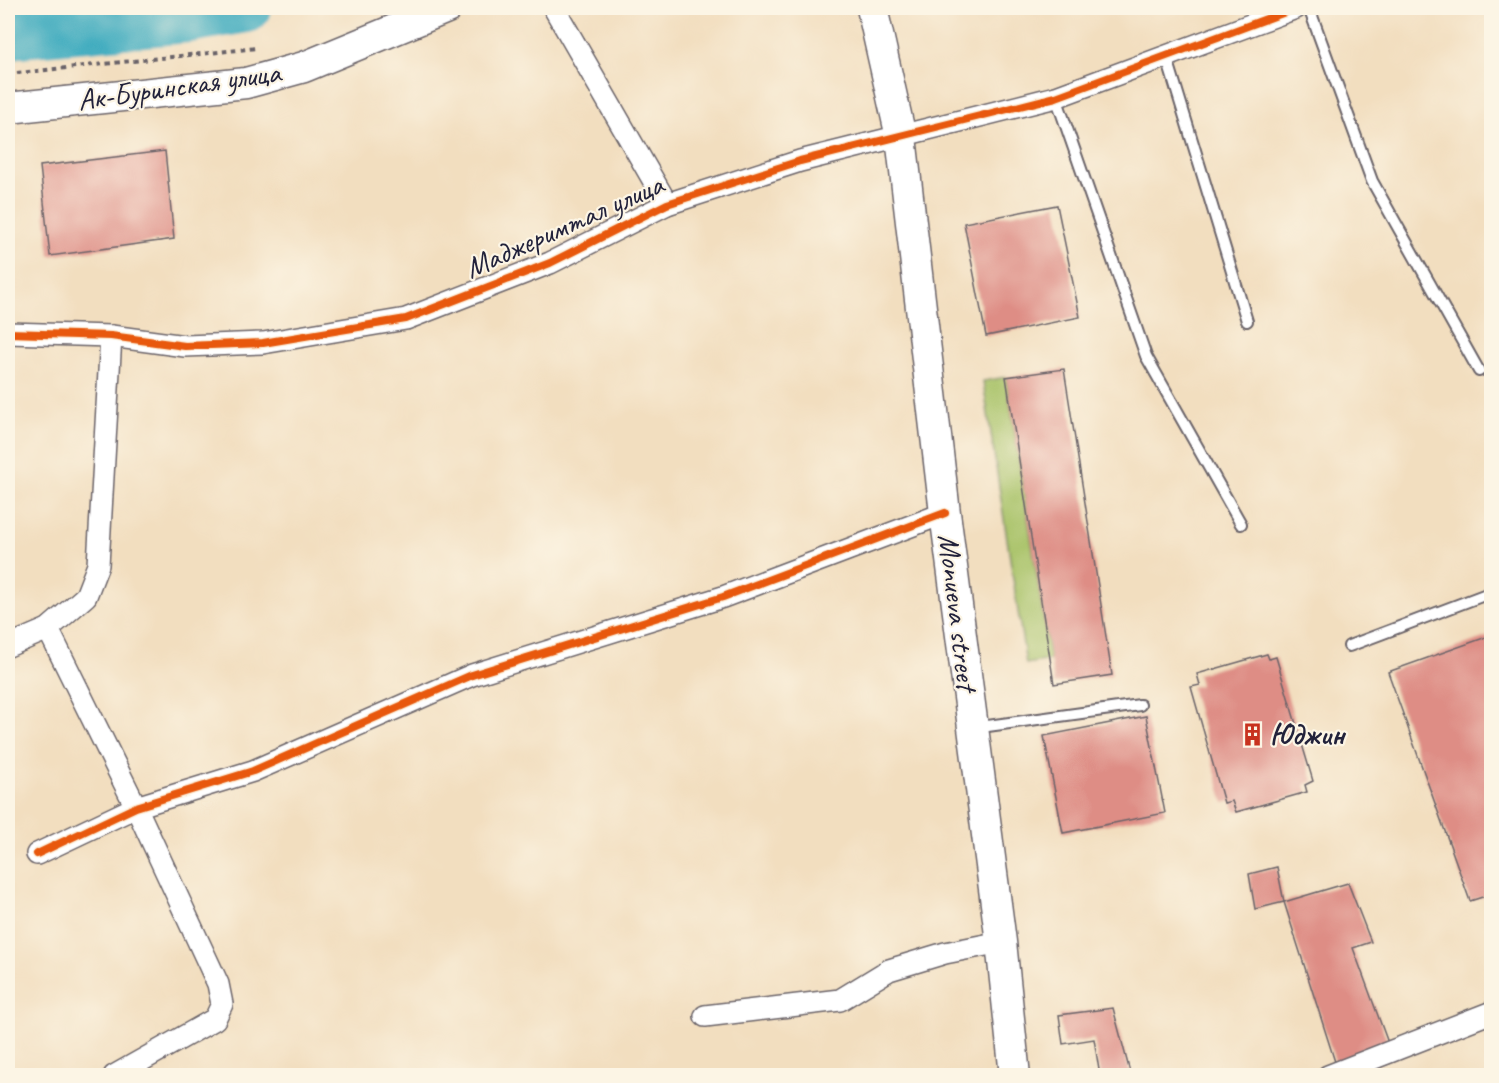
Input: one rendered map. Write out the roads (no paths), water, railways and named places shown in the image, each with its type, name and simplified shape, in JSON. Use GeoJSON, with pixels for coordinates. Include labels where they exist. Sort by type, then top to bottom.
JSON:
{"type":"FeatureCollection","features":[{"type":"Feature","properties":{"kind":"main road","name":"Ак-Буринская улица"},"geometry":{"type":"LineString","coordinates":[[8,108],[246,83],[304,68],[447,8]]}},
{"type":"Feature","properties":{"kind":"main road","name":"Monueva street"},"geometry":{"type":"LineString","coordinates":[[872,8],[901,137],[945,513],[1001,942],[1015,1076]]}},
{"type":"Feature","properties":{"kind":"street"},"geometry":{"type":"LineString","coordinates":[[554,8],[667,204]]}},
{"type":"Feature","properties":{"kind":"street","name":"Маджеримтал улица"},"geometry":{"type":"LineString","coordinates":[[8,333],[111,336],[185,346],[263,343],[406,319],[550,263],[667,204],[800,161],[1056,97],[1296,8]]}},
{"type":"Feature","properties":{"kind":"street"},"geometry":{"type":"LineString","coordinates":[[8,646],[48,629],[86,596],[98,565],[111,336]]}},
{"type":"Feature","properties":{"kind":"street"},"geometry":{"type":"LineString","coordinates":[[37,855],[136,807],[254,771],[472,675],[723,597],[945,513]]}},
{"type":"Feature","properties":{"kind":"street"},"geometry":{"type":"LineString","coordinates":[[48,629],[136,807],[218,984],[222,1004],[215,1019],[114,1076]]}},
{"type":"Feature","properties":{"kind":"street"},"geometry":{"type":"LineString","coordinates":[[705,1016],[840,1000],[889,970],[945,953],[1001,942]]}},
{"type":"Feature","properties":{"kind":"street"},"geometry":{"type":"LineString","coordinates":[[1328,1076],[1491,1012]]}},
{"type":"Feature","properties":{"kind":"lane"},"geometry":{"type":"LineString","coordinates":[[1309,8],[1372,181],[1479,371]]}},
{"type":"Feature","properties":{"kind":"lane"},"geometry":{"type":"LineString","coordinates":[[1166,55],[1247,321]]}},
{"type":"Feature","properties":{"kind":"lane"},"geometry":{"type":"LineString","coordinates":[[1056,97],[1146,356],[1241,524]]}},
{"type":"Feature","properties":{"kind":"lane"},"geometry":{"type":"LineString","coordinates":[[1349,646],[1491,592]]}},
{"type":"Feature","properties":{"kind":"lane"},"geometry":{"type":"LineString","coordinates":[[973,728],[1140,705]]}},
{"type":"Feature","properties":{"kind":"waterway"},"geometry":{"type":"LineString","coordinates":[[8,34],[188,18],[246,8]]}},
{"type":"Feature","properties":{"kind":"place","name":"Юджин"},"geometry":{"type":"Point","coordinates":[1252,734]}}]}
